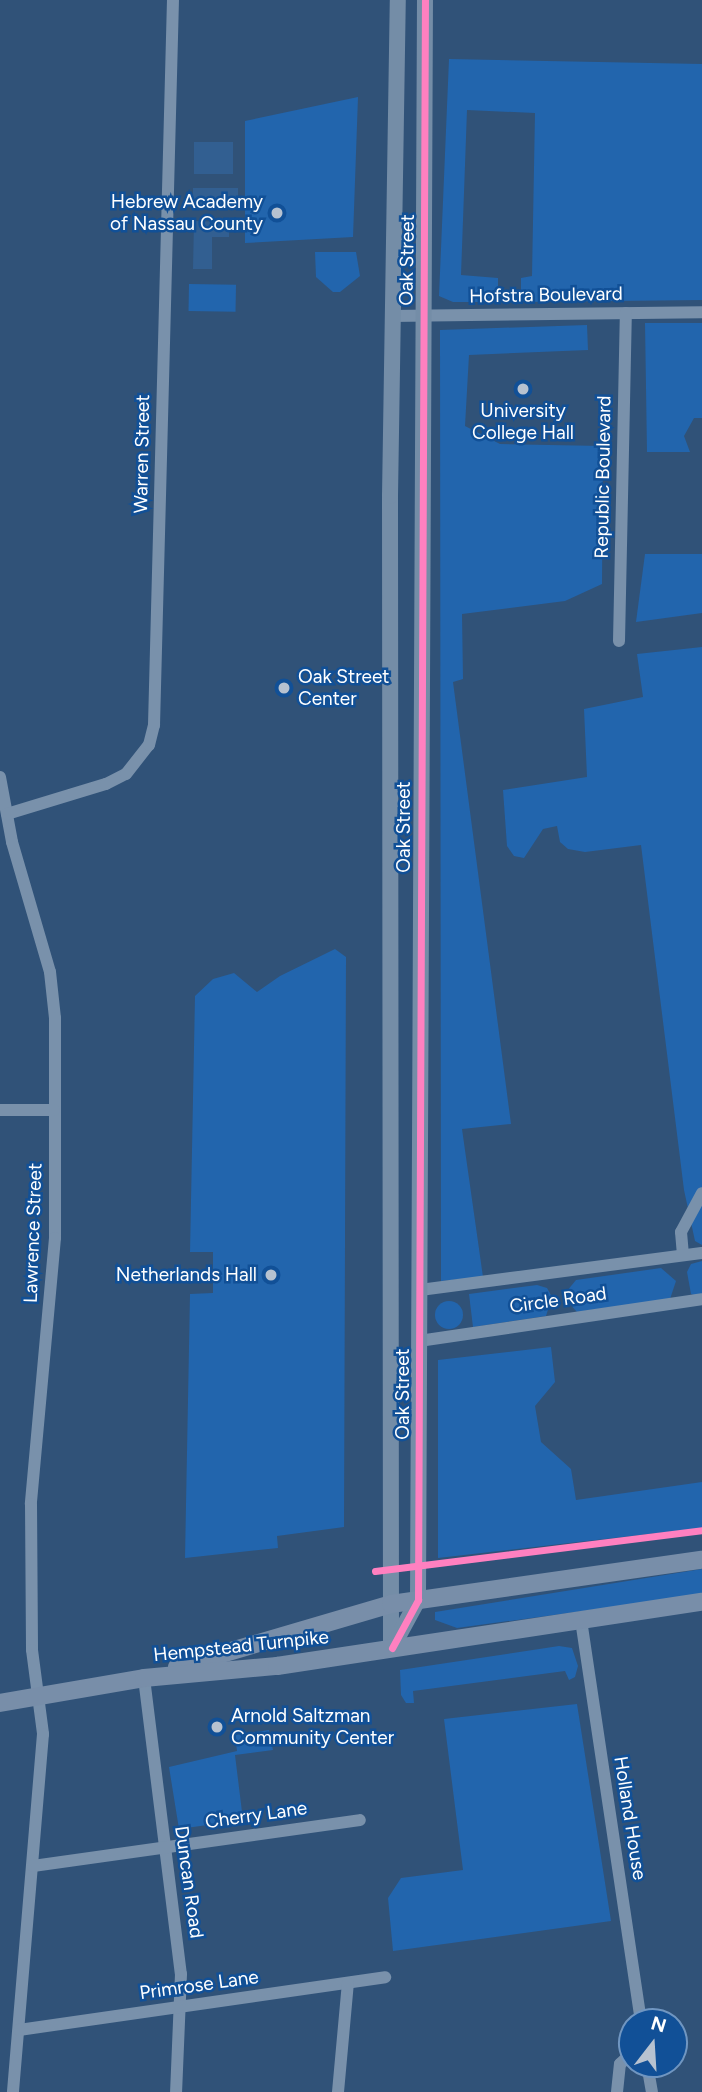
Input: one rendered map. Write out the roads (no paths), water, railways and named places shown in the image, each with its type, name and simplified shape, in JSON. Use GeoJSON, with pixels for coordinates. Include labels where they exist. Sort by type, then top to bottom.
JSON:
{"type":"FeatureCollection","features":[{"type":"Feature","properties":{"kind":"main road","name":"Hempstead Turnpike"},"geometry":{"type":"LineString","coordinates":[[144,1678],[391,1604],[702,1560]]}},
{"type":"Feature","properties":{"kind":"main road","name":"Hempstead Turnpike"},"geometry":{"type":"LineString","coordinates":[[144,1678],[277,1666],[702,1602]]}},
{"type":"Feature","properties":{"kind":"main road"},"geometry":{"type":"LineString","coordinates":[[0,1703],[144,1678]]}},
{"type":"Feature","properties":{"kind":"street","name":"Warren Street"},"geometry":{"type":"LineString","coordinates":[[7,814],[106,784],[126,774],[149,745],[154,725],[173,0]]}},
{"type":"Feature","properties":{"kind":"street","name":"Oak Street"},"geometry":{"type":"LineString","coordinates":[[391,1648],[391,316],[398,0]]}},
{"type":"Feature","properties":{"kind":"street","name":"Oak Street"},"geometry":{"type":"LineString","coordinates":[[391,1648],[418,1600],[425,0]]}},
{"type":"Feature","properties":{"kind":"street","name":"Hofstra Boulevard"},"geometry":{"type":"LineString","coordinates":[[391,316],[702,312]]}},
{"type":"Feature","properties":{"kind":"street","name":"Republic Boulevard"},"geometry":{"type":"LineString","coordinates":[[619,641],[626,313]]}},
{"type":"Feature","properties":{"kind":"street","name":"Lawrence Street"},"geometry":{"type":"LineString","coordinates":[[0,777],[7,814],[50,972],[54,1110],[52,1289],[35,1429],[31,1504],[32,1650],[43,1734],[13,2092]]}},
{"type":"Feature","properties":{"kind":"street"},"geometry":{"type":"LineString","coordinates":[[393,804],[420,804]]}},
{"type":"Feature","properties":{"kind":"street"},"geometry":{"type":"LineString","coordinates":[[0,1110],[54,1110]]}},
{"type":"Feature","properties":{"kind":"street"},"geometry":{"type":"LineString","coordinates":[[683,1255],[681,1232],[702,1193]]}},
{"type":"Feature","properties":{"kind":"street","name":"Circle Road"},"geometry":{"type":"LineString","coordinates":[[420,1290],[702,1253]]}},
{"type":"Feature","properties":{"kind":"street","name":"Circle Road"},"geometry":{"type":"LineString","coordinates":[[419,1341],[702,1299]]}},
{"type":"Feature","properties":{"kind":"street","name":"Holland House"},"geometry":{"type":"LineString","coordinates":[[580,1620],[639,2008]]}},
{"type":"Feature","properties":{"kind":"street","name":"Duncan Road"},"geometry":{"type":"LineString","coordinates":[[144,1678],[182,2006],[176,2092]]}},
{"type":"Feature","properties":{"kind":"street","name":"Cherry Lane"},"geometry":{"type":"LineString","coordinates":[[33,1866],[360,1820]]}},
{"type":"Feature","properties":{"kind":"street","name":"Primrose Lane"},"geometry":{"type":"LineString","coordinates":[[19,2030],[386,1977]]}},
{"type":"Feature","properties":{"kind":"street"},"geometry":{"type":"LineString","coordinates":[[338,2092],[348,1983]]}},
{"type":"Feature","properties":{"kind":"place","name":"Hebrew Academy of Nassau County"},"geometry":{"type":"Point","coordinates":[277,213]}},
{"type":"Feature","properties":{"kind":"place","name":"University College Hall"},"geometry":{"type":"Point","coordinates":[523,389]}},
{"type":"Feature","properties":{"kind":"place","name":"Oak Street Center"},"geometry":{"type":"Point","coordinates":[284,688]}},
{"type":"Feature","properties":{"kind":"place","name":"Netherlands Hall"},"geometry":{"type":"Point","coordinates":[271,1275]}},
{"type":"Feature","properties":{"kind":"place","name":"Arnold Saltzman Community Center"},"geometry":{"type":"Point","coordinates":[217,1727]}}]}
